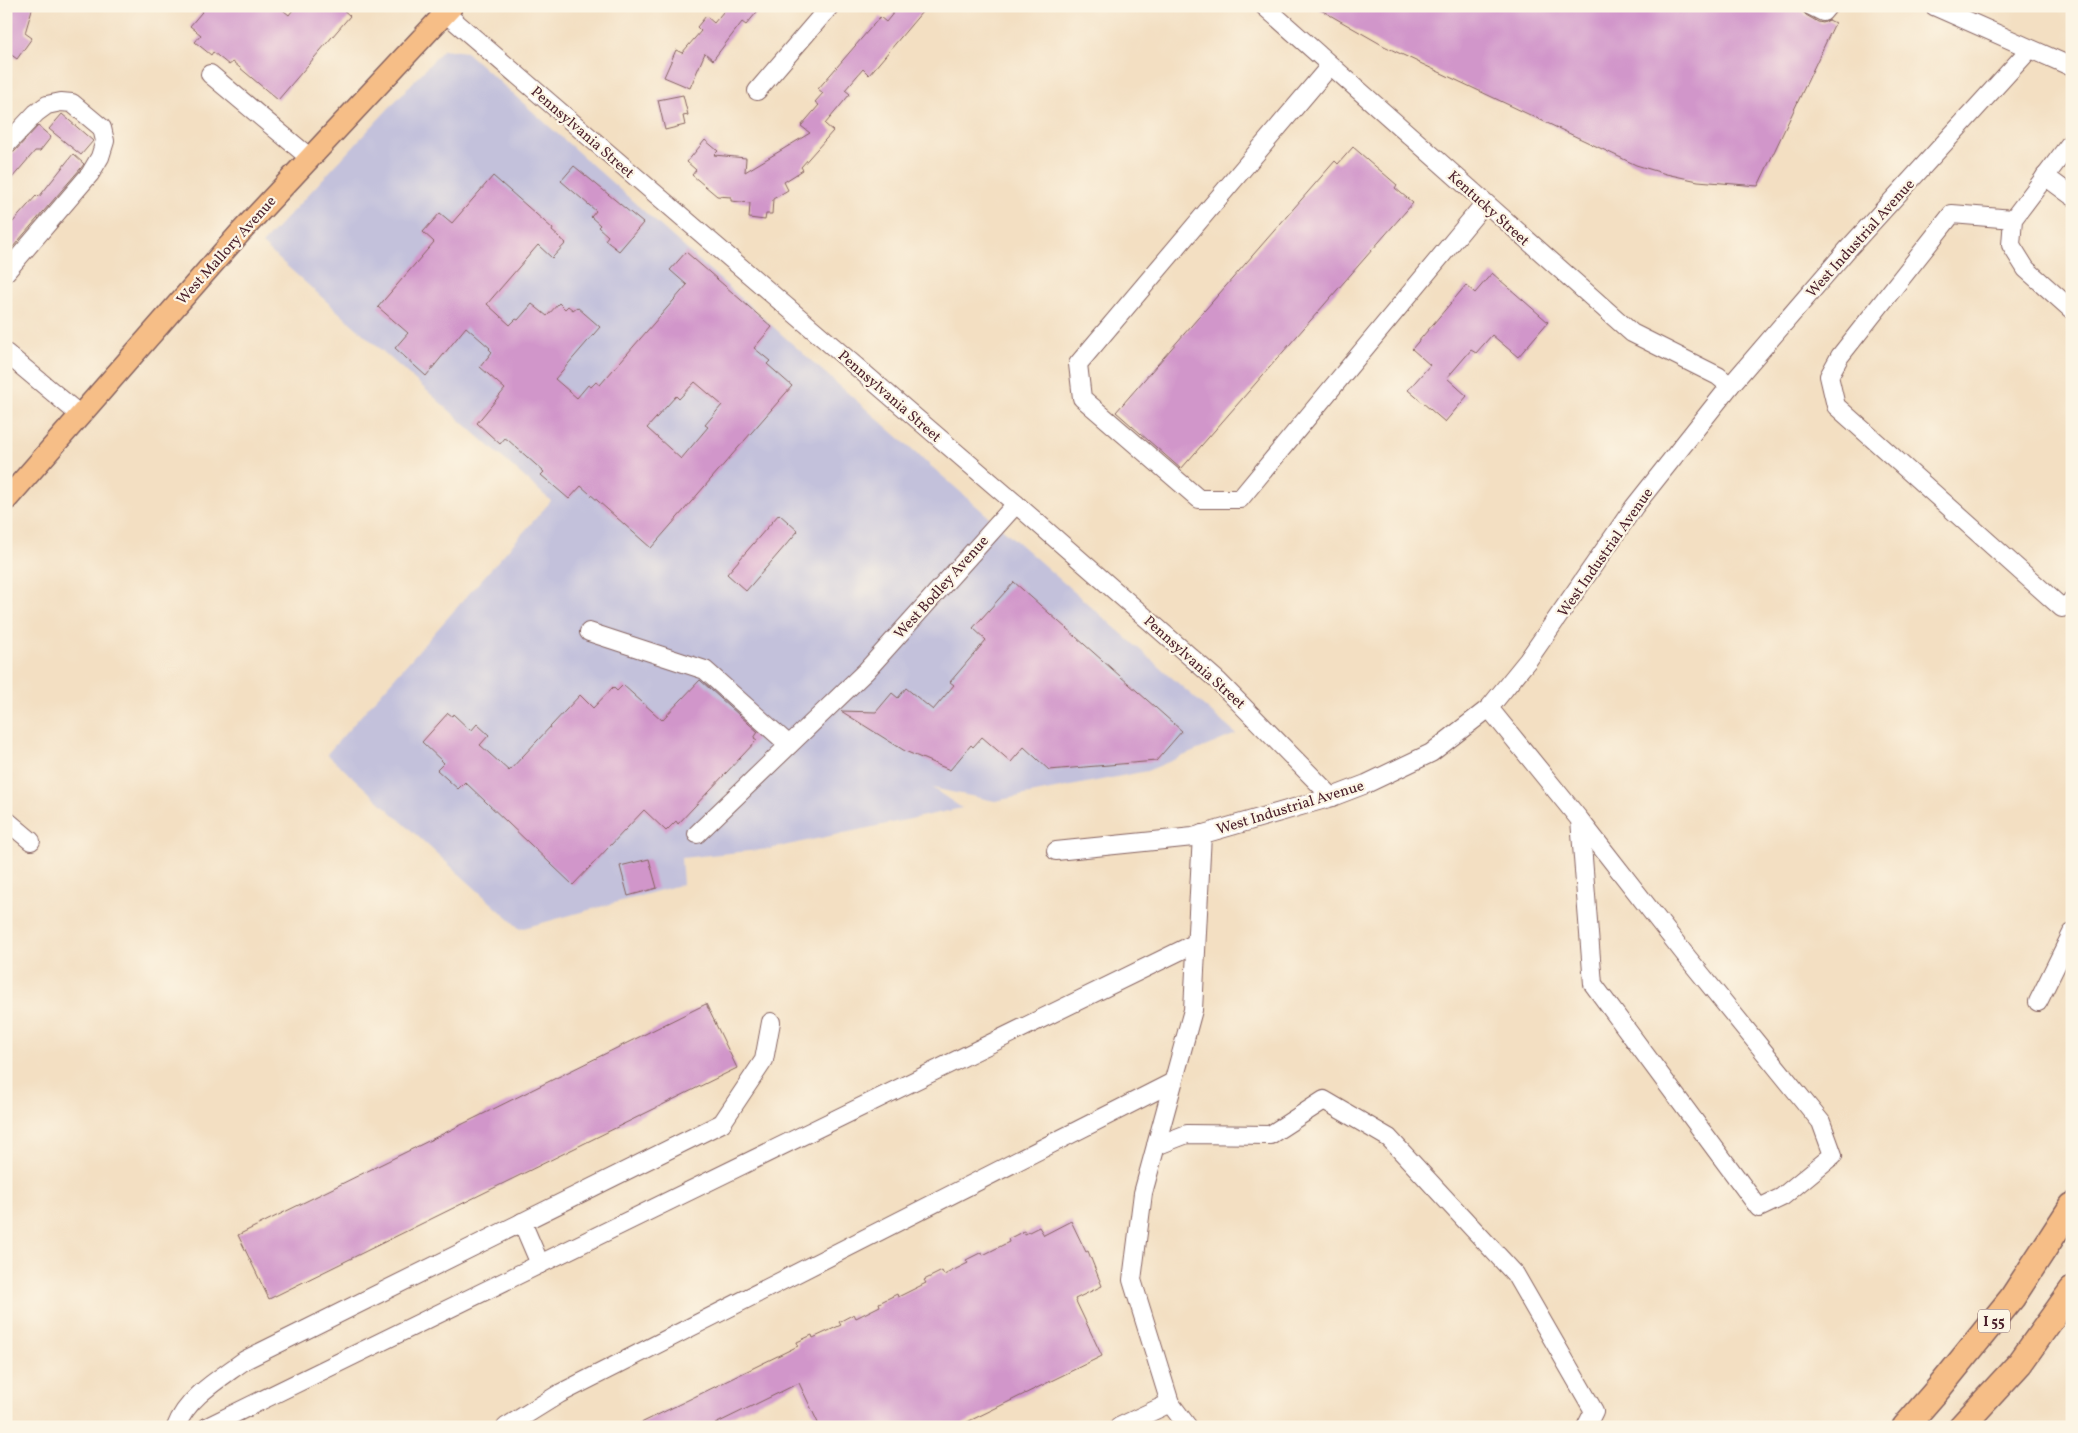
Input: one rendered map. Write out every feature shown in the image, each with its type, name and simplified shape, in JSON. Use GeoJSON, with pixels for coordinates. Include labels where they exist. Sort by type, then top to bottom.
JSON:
{"type":"FeatureCollection","features":[{"type":"Feature","properties":{"kind":"highway","name":"I 55"},"geometry":{"type":"LineString","coordinates":[[1905,1427],[2012,1298],[2072,1206]]}},
{"type":"Feature","properties":{"kind":"highway"},"geometry":{"type":"LineString","coordinates":[[1961,1427],[2020,1364],[2072,1290]]}},
{"type":"Feature","properties":{"kind":"main road","name":"West Mallory Avenue"},"geometry":{"type":"LineString","coordinates":[[6,500],[240,234],[445,9]]}},
{"type":"Feature","properties":{"kind":"street"},"geometry":{"type":"LineString","coordinates":[[756,91],[830,6]]}},
{"type":"Feature","properties":{"kind":"street","name":"Kentucky Street"},"geometry":{"type":"LineString","coordinates":[[1264,6],[1484,204],[1632,333],[1718,376],[1730,386]]}},
{"type":"Feature","properties":{"kind":"street"},"geometry":{"type":"LineString","coordinates":[[1811,6],[1823,12],[1828,6]]}},
{"type":"Feature","properties":{"kind":"street"},"geometry":{"type":"LineString","coordinates":[[1934,6],[2072,67]]}},
{"type":"Feature","properties":{"kind":"street","name":"Pennsylvania Street"},"geometry":{"type":"LineString","coordinates":[[445,9],[1218,681],[1332,796]]}},
{"type":"Feature","properties":{"kind":"street","name":"West Industrial Avenue"},"geometry":{"type":"LineString","coordinates":[[1056,851],[1202,834],[1332,796],[1366,784],[1432,753],[1489,708],[1528,660],[1634,507],[1730,386],[1848,250],[2030,49]]}},
{"type":"Feature","properties":{"kind":"street"},"geometry":{"type":"LineString","coordinates":[[1330,66],[1078,364],[1082,398],[1199,499],[1240,499],[1484,204]]}},
{"type":"Feature","properties":{"kind":"street"},"geometry":{"type":"LineString","coordinates":[[210,74],[310,158]]}},
{"type":"Feature","properties":{"kind":"street"},"geometry":{"type":"LineString","coordinates":[[6,145],[36,113],[47,105],[61,102],[72,103],[80,108],[102,128],[105,141],[100,157],[90,174],[6,272]]}},
{"type":"Feature","properties":{"kind":"street"},"geometry":{"type":"LineString","coordinates":[[2072,141],[2013,219],[2011,245],[2026,269],[2072,310]]}},
{"type":"Feature","properties":{"kind":"street"},"geometry":{"type":"LineString","coordinates":[[2045,176],[2072,196]]}},
{"type":"Feature","properties":{"kind":"street"},"geometry":{"type":"LineString","coordinates":[[2013,219],[1952,214],[1840,356],[1829,376],[1836,406],[2062,608],[2072,601]]}},
{"type":"Feature","properties":{"kind":"street"},"geometry":{"type":"LineString","coordinates":[[6,353],[80,415]]}},
{"type":"Feature","properties":{"kind":"street","name":"West Bodley Avenue"},"geometry":{"type":"LineString","coordinates":[[697,834],[866,671],[1016,504]]}},
{"type":"Feature","properties":{"kind":"street"},"geometry":{"type":"LineString","coordinates":[[589,632],[704,670],[789,745]]}},
{"type":"Feature","properties":{"kind":"street"},"geometry":{"type":"LineString","coordinates":[[1489,708],[1580,820],[1687,958],[1821,1122],[1833,1155],[1782,1197],[1759,1208],[1593,984],[1580,820]]}},
{"type":"Feature","properties":{"kind":"street"},"geometry":{"type":"LineString","coordinates":[[6,820],[32,841]]}},
{"type":"Feature","properties":{"kind":"street"},"geometry":{"type":"LineString","coordinates":[[1188,1427],[1170,1403],[1132,1280],[1143,1193],[1192,1010],[1202,834]]}},
{"type":"Feature","properties":{"kind":"street"},"geometry":{"type":"LineString","coordinates":[[2038,1002],[2072,933]]}},
{"type":"Feature","properties":{"kind":"street"},"geometry":{"type":"LineString","coordinates":[[207,1427],[1196,943]]}},
{"type":"Feature","properties":{"kind":"street"},"geometry":{"type":"LineString","coordinates":[[176,1427],[180,1418],[200,1393],[245,1360],[722,1123],[764,1060],[771,1022]]}},
{"type":"Feature","properties":{"kind":"street"},"geometry":{"type":"LineString","coordinates":[[506,1427],[558,1394],[1173,1082]]}},
{"type":"Feature","properties":{"kind":"street"},"geometry":{"type":"LineString","coordinates":[[1156,1146],[1187,1134],[1210,1136],[1270,1135],[1324,1100],[1389,1138],[1515,1274],[1594,1410],[1586,1427]]}},
{"type":"Feature","properties":{"kind":"street"},"geometry":{"type":"LineString","coordinates":[[522,1222],[540,1264]]}},
{"type":"Feature","properties":{"kind":"street"},"geometry":{"type":"LineString","coordinates":[[1119,1427],[1170,1403]]}},
{"type":"Feature","properties":{"kind":"shaded area"},"geometry":{"type":"Polygon","coordinates":[[[444,49],[466,52],[816,365],[1236,734],[1147,771],[995,801],[932,788],[962,808],[769,849],[681,858],[683,884],[520,929],[327,754],[551,501],[262,244],[444,49]]]}},
{"type":"Feature","properties":{"kind":"building"},"geometry":{"type":"Polygon","coordinates":[[[11,6],[33,6],[25,33],[32,38],[17,59],[6,51],[6,22],[11,6]]]}},
{"type":"Feature","properties":{"kind":"building"},"geometry":{"type":"Polygon","coordinates":[[[207,6],[278,6],[289,15],[296,6],[339,6],[350,16],[278,100],[233,62],[229,65],[213,52],[211,55],[195,42],[201,35],[190,26],[207,6]]]}},
{"type":"Feature","properties":{"kind":"building"},"geometry":{"type":"Polygon","coordinates":[[[728,6],[762,6],[746,25],[742,22],[713,60],[705,53],[690,88],[664,77],[676,50],[682,53],[701,31],[697,27],[706,16],[714,23],[728,6]]]}},
{"type":"Feature","properties":{"kind":"building"},"geometry":{"type":"Polygon","coordinates":[[[899,6],[927,6],[869,75],[863,69],[845,90],[850,94],[825,124],[833,131],[801,167],[803,170],[784,182],[788,190],[773,199],[772,214],[766,214],[765,220],[749,218],[750,203],[731,201],[731,197],[717,196],[692,175],[696,170],[687,162],[705,140],[718,151],[714,155],[746,158],[745,172],[810,133],[801,126],[819,105],[815,102],[823,93],[818,89],[880,17],[886,22],[899,6]]]}},
{"type":"Feature","properties":{"kind":"building"},"geometry":{"type":"Polygon","coordinates":[[[1314,6],[1799,6],[1806,15],[1818,22],[1823,23],[1829,20],[1835,23],[1758,186],[1698,181],[1636,165],[1384,46],[1314,6]]]}},
{"type":"Feature","properties":{"kind":"building"},"geometry":{"type":"Polygon","coordinates":[[[683,95],[688,115],[683,116],[685,125],[665,130],[658,100],[683,95]]]}},
{"type":"Feature","properties":{"kind":"building"},"geometry":{"type":"Polygon","coordinates":[[[62,114],[93,141],[81,155],[49,129],[62,114]]]}},
{"type":"Feature","properties":{"kind":"building"},"geometry":{"type":"Polygon","coordinates":[[[38,126],[51,137],[40,151],[35,151],[6,185],[6,155],[14,152],[38,126]]]}},
{"type":"Feature","properties":{"kind":"building"},"geometry":{"type":"Polygon","coordinates":[[[1353,147],[1397,185],[1395,188],[1413,203],[1181,469],[1116,412],[1335,161],[1338,164],[1353,147]]]}},
{"type":"Feature","properties":{"kind":"building"},"geometry":{"type":"Polygon","coordinates":[[[73,154],[84,164],[6,255],[6,218],[12,223],[37,195],[39,197],[73,154]]]}},
{"type":"Feature","properties":{"kind":"building"},"geometry":{"type":"Polygon","coordinates":[[[574,166],[643,223],[619,251],[605,240],[608,236],[591,217],[596,211],[561,181],[574,166]]]}},
{"type":"Feature","properties":{"kind":"building"},"geometry":{"type":"Polygon","coordinates":[[[493,176],[553,229],[552,231],[566,243],[552,258],[538,245],[487,304],[510,325],[516,319],[518,320],[532,304],[547,316],[559,303],[565,309],[568,306],[573,310],[577,307],[600,327],[555,379],[577,398],[588,385],[591,387],[596,382],[600,385],[687,285],[670,270],[686,252],[772,327],[754,348],[770,361],[767,364],[792,386],[651,548],[581,486],[569,499],[541,475],[544,472],[508,440],[505,438],[500,444],[477,423],[505,389],[480,367],[492,352],[466,327],[426,376],[395,348],[408,333],[378,307],[434,242],[423,232],[440,213],[452,223],[493,176]],[[695,382],[679,399],[676,396],[647,428],[681,459],[708,427],[705,425],[722,405],[695,382]]]}},
{"type":"Feature","properties":{"kind":"building"},"geometry":{"type":"Polygon","coordinates":[[[1492,273],[1548,322],[1518,357],[1492,335],[1476,353],[1471,350],[1447,378],[1467,396],[1445,422],[1408,390],[1430,365],[1412,349],[1466,285],[1475,293],[1492,273]]]}},
{"type":"Feature","properties":{"kind":"building"},"geometry":{"type":"Polygon","coordinates":[[[779,514],[798,531],[746,591],[727,574],[779,514]]]}},
{"type":"Feature","properties":{"kind":"building"},"geometry":{"type":"Polygon","coordinates":[[[1014,582],[1182,731],[1156,761],[1049,770],[1024,747],[1011,762],[982,737],[973,747],[971,745],[950,770],[905,751],[841,711],[876,712],[892,693],[898,698],[906,688],[933,710],[954,685],[950,682],[986,640],[973,628],[1014,582]]]}},
{"type":"Feature","properties":{"kind":"building"},"geometry":{"type":"Polygon","coordinates":[[[700,680],[758,732],[754,738],[757,740],[678,824],[676,821],[666,831],[644,810],[573,885],[465,782],[458,789],[437,770],[444,763],[422,742],[448,713],[452,716],[453,714],[471,731],[477,724],[489,735],[480,745],[509,771],[580,695],[593,708],[613,687],[617,691],[623,685],[662,720],[700,680]]]}},
{"type":"Feature","properties":{"kind":"building"},"geometry":{"type":"Polygon","coordinates":[[[649,859],[657,888],[628,896],[620,866],[649,859]]]}},
{"type":"Feature","properties":{"kind":"building"},"geometry":{"type":"Polygon","coordinates":[[[706,1004],[737,1068],[269,1299],[238,1235],[706,1004]]]}},
{"type":"Feature","properties":{"kind":"building"},"geometry":{"type":"Polygon","coordinates":[[[1071,1221],[1086,1252],[1088,1251],[1102,1286],[1075,1299],[1102,1356],[957,1427],[820,1427],[799,1383],[709,1427],[633,1427],[798,1346],[797,1342],[812,1335],[813,1338],[841,1325],[839,1322],[854,1314],[856,1318],[880,1306],[879,1303],[897,1294],[898,1297],[926,1283],[924,1280],[942,1271],[944,1275],[968,1263],[966,1260],[982,1252],[983,1255],[1009,1242],[1008,1239],[1024,1231],[1025,1234],[1039,1227],[1044,1235],[1071,1221]]]}}]}
